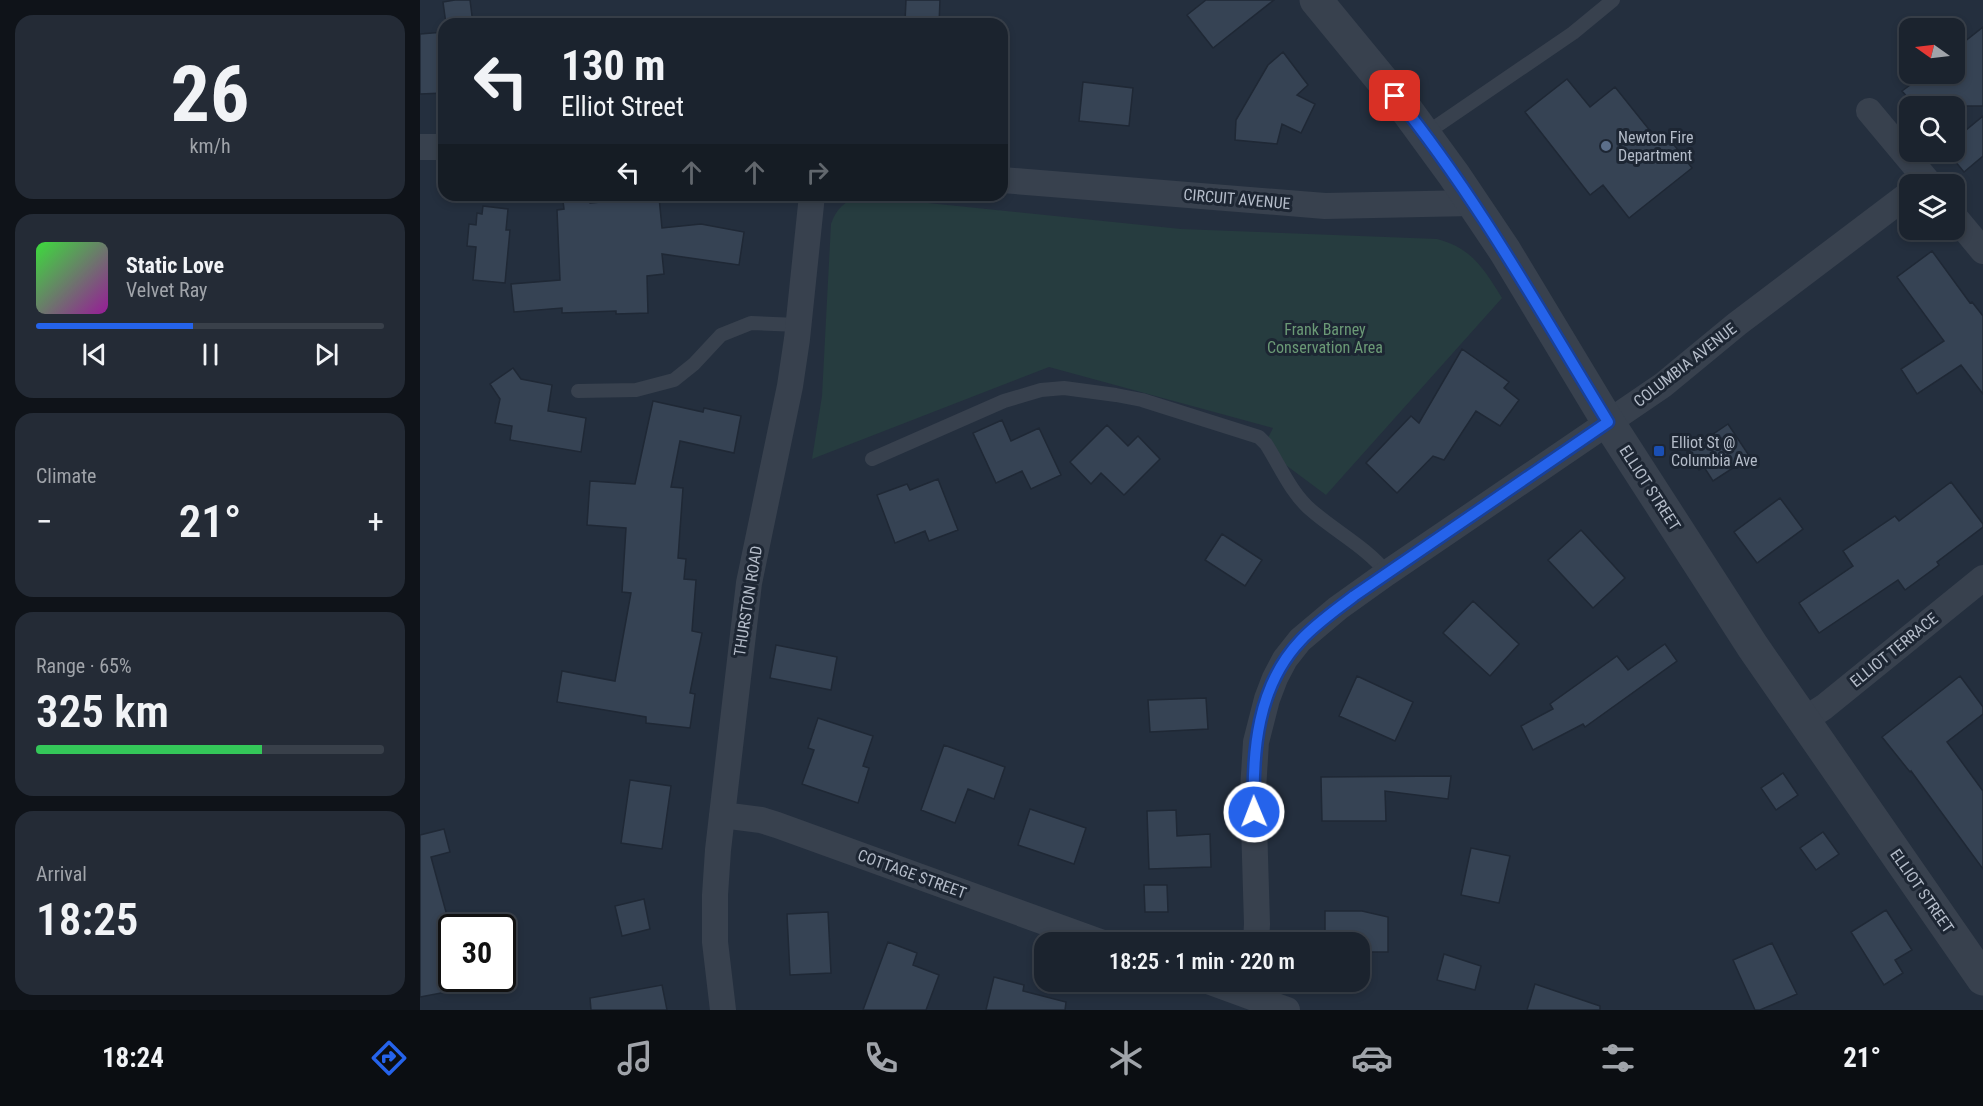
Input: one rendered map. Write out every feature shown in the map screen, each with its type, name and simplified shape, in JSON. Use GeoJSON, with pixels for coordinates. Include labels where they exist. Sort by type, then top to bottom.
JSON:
{"type":"FeatureCollection","features":[{"type":"Feature","properties":{"kind":"street","name":"ELLIOT STREET"},"geometry":{"type":"LineString","coordinates":[[1316,0],[1425,134],[1473,203],[1505,251],[1608,422],[1753,647],[1982,974]]}},
{"type":"Feature","properties":{"kind":"street"},"geometry":{"type":"LineString","coordinates":[[1869,111],[1914,174]]}},
{"type":"Feature","properties":{"kind":"street"},"geometry":{"type":"LineString","coordinates":[[420,147],[438,147]]}},
{"type":"Feature","properties":{"kind":"street","name":"CIRCUIT AVENUE"},"geometry":{"type":"LineString","coordinates":[[1008,180],[1325,206],[1473,203]]}},
{"type":"Feature","properties":{"kind":"street","name":"THURSTON ROAD"},"geometry":{"type":"LineString","coordinates":[[723,1010],[717,969],[715,916],[722,815],[749,584],[782,430],[798,325],[811,201]]}},
{"type":"Feature","properties":{"kind":"street","name":"COLUMBIA AVENUE"},"geometry":{"type":"LineString","coordinates":[[1256,932],[1254,765],[1256,742],[1275,678],[1300,640],[1329,615],[1387,573],[1663,385],[1747,317],[1899,203]]}},
{"type":"Feature","properties":{"kind":"street"},"geometry":{"type":"LineString","coordinates":[[1965,229],[1983,251]]}},
{"type":"Feature","properties":{"kind":"street","name":"ELLIOT TERRACE"},"geometry":{"type":"LineString","coordinates":[[1804,720],[1824,707],[1983,579]]}},
{"type":"Feature","properties":{"kind":"street","name":"COTTAGE STREET"},"geometry":{"type":"LineString","coordinates":[[722,815],[744,817],[777,825],[1072,932]]}},
{"type":"Feature","properties":{"kind":"street"},"geometry":{"type":"LineString","coordinates":[[1253,992],[1287,1010]]}},
{"type":"Feature","properties":{"kind":"lane"},"geometry":{"type":"LineString","coordinates":[[1425,134],[1573,33],[1613,0]]}},
{"type":"Feature","properties":{"kind":"lane"},"geometry":{"type":"LineString","coordinates":[[578,391],[636,390],[674,380],[694,364],[721,335],[751,323],[798,325]]}},
{"type":"Feature","properties":{"kind":"lane"},"geometry":{"type":"LineString","coordinates":[[872,459],[1004,401],[1041,390],[1064,388],[1087,390],[1142,400],[1259,436],[1299,498],[1362,548],[1387,573]]}},
{"type":"Feature","properties":{"kind":"green space","name":"Frank Barney Conservation Area"},"geometry":{"type":"Polygon","coordinates":[[[849,201],[909,201],[1181,229],[1437,239],[1459,248],[1476,261],[1502,298],[1326,495],[1263,448],[1273,428],[1049,367],[812,459],[822,396],[831,224],[842,206],[849,201]]]}},
{"type":"Feature","properties":{"kind":"building"},"geometry":{"type":"Polygon","coordinates":[[[470,0],[472,18],[445,18],[443,2],[470,0]]]}},
{"type":"Feature","properties":{"kind":"building"},"geometry":{"type":"Polygon","coordinates":[[[906,0],[940,0],[939,18],[905,18],[906,0]]]}},
{"type":"Feature","properties":{"kind":"building"},"geometry":{"type":"Polygon","coordinates":[[[1206,0],[1274,0],[1213,48],[1187,15],[1206,0]]]}},
{"type":"Feature","properties":{"kind":"building"},"geometry":{"type":"Polygon","coordinates":[[[1983,27],[1983,106],[1965,106],[1965,96],[1906,96],[1902,91],[1911,84],[1965,84],[1965,41],[1983,27]]]}},
{"type":"Feature","properties":{"kind":"building"},"geometry":{"type":"Polygon","coordinates":[[[438,32],[438,93],[420,94],[420,34],[438,32]]]}},
{"type":"Feature","properties":{"kind":"building"},"geometry":{"type":"Polygon","coordinates":[[[1283,52],[1308,85],[1297,95],[1315,104],[1301,133],[1282,124],[1277,144],[1235,140],[1236,120],[1268,65],[1283,52]]]}},
{"type":"Feature","properties":{"kind":"building"},"geometry":{"type":"Polygon","coordinates":[[[1567,79],[1590,107],[1615,87],[1659,142],[1667,136],[1692,168],[1629,218],[1603,185],[1590,195],[1525,112],[1567,79]]]}},
{"type":"Feature","properties":{"kind":"building"},"geometry":{"type":"Polygon","coordinates":[[[1083,82],[1133,88],[1129,126],[1079,121],[1083,82]]]}},
{"type":"Feature","properties":{"kind":"building"},"geometry":{"type":"Polygon","coordinates":[[[1983,116],[1983,156],[1964,172],[1956,162],[1965,162],[1965,131],[1983,116]]]}},
{"type":"Feature","properties":{"kind":"building"},"geometry":{"type":"Polygon","coordinates":[[[563,201],[589,201],[590,203],[659,201],[662,228],[701,224],[744,232],[739,265],[662,254],[664,274],[647,276],[648,313],[616,314],[616,311],[562,313],[562,308],[514,312],[511,284],[560,280],[557,210],[564,209],[563,201]]]}},
{"type":"Feature","properties":{"kind":"building"},"geometry":{"type":"Polygon","coordinates":[[[483,206],[508,209],[506,230],[510,230],[505,283],[473,280],[476,247],[467,246],[469,224],[476,225],[477,213],[482,214],[483,206]]]}},
{"type":"Feature","properties":{"kind":"building"},"geometry":{"type":"Polygon","coordinates":[[[1932,251],[1970,303],[1972,302],[1983,316],[1983,394],[1961,365],[1917,394],[1901,369],[1944,341],[1897,277],[1932,251]]]}},
{"type":"Feature","properties":{"kind":"building"},"geometry":{"type":"Polygon","coordinates":[[[1462,349],[1509,382],[1504,388],[1519,400],[1500,426],[1476,411],[1444,460],[1433,456],[1397,493],[1366,463],[1411,416],[1419,423],[1462,349]]]}},
{"type":"Feature","properties":{"kind":"building"},"geometry":{"type":"Polygon","coordinates":[[[513,368],[521,379],[552,385],[548,411],[586,418],[581,452],[510,440],[512,426],[495,423],[500,399],[490,384],[513,368]]]}},
{"type":"Feature","properties":{"kind":"building"},"geometry":{"type":"Polygon","coordinates":[[[653,401],[703,412],[704,408],[741,416],[734,453],[680,441],[671,487],[683,488],[678,558],[686,559],[684,579],[696,580],[692,631],[702,633],[690,693],[695,694],[690,728],[646,723],[646,717],[557,702],[562,671],[615,681],[631,593],[622,592],[626,528],[587,525],[590,481],[635,484],[653,401]]]}},
{"type":"Feature","properties":{"kind":"building"},"geometry":{"type":"Polygon","coordinates":[[[1002,420],[1011,441],[1039,428],[1061,475],[1031,489],[1022,471],[996,483],[973,433],[1002,420]]]}},
{"type":"Feature","properties":{"kind":"building"},"geometry":{"type":"Polygon","coordinates":[[[1728,424],[1750,457],[1713,481],[1704,467],[1699,470],[1687,452],[1728,424]]]}},
{"type":"Feature","properties":{"kind":"building"},"geometry":{"type":"Polygon","coordinates":[[[1107,425],[1128,446],[1138,436],[1160,459],[1124,495],[1101,473],[1091,484],[1070,462],[1107,425]]]}},
{"type":"Feature","properties":{"kind":"building"},"geometry":{"type":"Polygon","coordinates":[[[938,479],[958,530],[929,541],[925,531],[895,543],[877,495],[907,484],[910,490],[938,479]]]}},
{"type":"Feature","properties":{"kind":"building"},"geometry":{"type":"Polygon","coordinates":[[[1951,482],[1983,527],[1937,562],[1939,565],[1905,590],[1898,580],[1819,633],[1799,603],[1853,566],[1843,551],[1895,516],[1899,521],[1951,482]]]}},
{"type":"Feature","properties":{"kind":"building"},"geometry":{"type":"Polygon","coordinates":[[[1780,498],[1803,529],[1757,563],[1734,532],[1780,498]]]}},
{"type":"Feature","properties":{"kind":"building"},"geometry":{"type":"Polygon","coordinates":[[[1581,530],[1625,578],[1593,608],[1548,560],[1581,530]]]}},
{"type":"Feature","properties":{"kind":"building"},"geometry":{"type":"Polygon","coordinates":[[[1222,534],[1262,560],[1245,586],[1205,560],[1222,534]]]}},
{"type":"Feature","properties":{"kind":"building"},"geometry":{"type":"Polygon","coordinates":[[[1473,601],[1519,644],[1490,676],[1443,633],[1473,601]]]}},
{"type":"Feature","properties":{"kind":"building"},"geometry":{"type":"Polygon","coordinates":[[[1665,644],[1677,661],[1585,727],[1583,724],[1533,750],[1521,726],[1553,709],[1550,704],[1617,656],[1628,670],[1665,644]]]}},
{"type":"Feature","properties":{"kind":"building"},"geometry":{"type":"Polygon","coordinates":[[[776,645],[837,657],[831,690],[770,678],[776,645]]]}},
{"type":"Feature","properties":{"kind":"building"},"geometry":{"type":"Polygon","coordinates":[[[1357,676],[1413,702],[1395,741],[1339,716],[1357,676]]]}},
{"type":"Feature","properties":{"kind":"building"},"geometry":{"type":"Polygon","coordinates":[[[1960,676],[1983,707],[1983,714],[1947,742],[1983,791],[1983,869],[1911,771],[1882,737],[1960,676]]]}},
{"type":"Feature","properties":{"kind":"building"},"geometry":{"type":"Polygon","coordinates":[[[1206,698],[1208,729],[1150,732],[1148,700],[1206,698]]]}},
{"type":"Feature","properties":{"kind":"building"},"geometry":{"type":"Polygon","coordinates":[[[818,718],[873,736],[863,766],[869,768],[858,803],[802,784],[814,750],[808,748],[818,718]]]}},
{"type":"Feature","properties":{"kind":"building"},"geometry":{"type":"Polygon","coordinates":[[[944,745],[1005,767],[994,799],[968,789],[955,823],[921,810],[944,745]]]}},
{"type":"Feature","properties":{"kind":"building"},"geometry":{"type":"Polygon","coordinates":[[[1783,773],[1798,795],[1776,810],[1761,788],[1783,773]]]}},
{"type":"Feature","properties":{"kind":"building"},"geometry":{"type":"Polygon","coordinates":[[[1451,776],[1448,799],[1385,791],[1386,821],[1322,821],[1321,777],[1451,776]]]}},
{"type":"Feature","properties":{"kind":"building"},"geometry":{"type":"Polygon","coordinates":[[[630,780],[671,786],[662,849],[621,843],[630,780]]]}},
{"type":"Feature","properties":{"kind":"building"},"geometry":{"type":"Polygon","coordinates":[[[1030,809],[1086,828],[1074,864],[1018,845],[1030,809]]]}},
{"type":"Feature","properties":{"kind":"building"},"geometry":{"type":"Polygon","coordinates":[[[1176,810],[1177,836],[1210,834],[1211,867],[1149,869],[1147,811],[1176,810]]]}},
{"type":"Feature","properties":{"kind":"building"},"geometry":{"type":"Polygon","coordinates":[[[444,829],[450,852],[431,857],[447,914],[438,914],[438,992],[446,992],[420,997],[420,835],[444,829]]]}},
{"type":"Feature","properties":{"kind":"building"},"geometry":{"type":"Polygon","coordinates":[[[1823,832],[1839,854],[1816,870],[1800,848],[1823,832]]]}},
{"type":"Feature","properties":{"kind":"building"},"geometry":{"type":"Polygon","coordinates":[[[1471,848],[1510,856],[1499,903],[1461,895],[1471,848]]]}},
{"type":"Feature","properties":{"kind":"building"},"geometry":{"type":"Polygon","coordinates":[[[1144,885],[1167,885],[1168,912],[1145,912],[1144,885]]]}},
{"type":"Feature","properties":{"kind":"building"},"geometry":{"type":"Polygon","coordinates":[[[644,899],[650,929],[622,936],[615,906],[644,899]]]}},
{"type":"Feature","properties":{"kind":"building"},"geometry":{"type":"Polygon","coordinates":[[[1886,910],[1912,950],[1895,960],[1903,973],[1884,985],[1851,932],[1886,910]]]}},
{"type":"Feature","properties":{"kind":"building"},"geometry":{"type":"Polygon","coordinates":[[[1325,911],[1362,911],[1388,917],[1388,952],[1370,952],[1370,932],[1325,932],[1325,911]]]}},
{"type":"Feature","properties":{"kind":"building"},"geometry":{"type":"Polygon","coordinates":[[[828,912],[831,973],[790,975],[787,914],[828,912]]]}},
{"type":"Feature","properties":{"kind":"building"},"geometry":{"type":"Polygon","coordinates":[[[888,942],[917,953],[913,965],[939,975],[926,1010],[863,1010],[888,942]]]}},
{"type":"Feature","properties":{"kind":"building"},"geometry":{"type":"Polygon","coordinates":[[[1772,943],[1797,994],[1755,1010],[1733,960],[1772,943]]]}},
{"type":"Feature","properties":{"kind":"building"},"geometry":{"type":"Polygon","coordinates":[[[1444,954],[1481,966],[1475,990],[1437,980],[1444,954]]]}},
{"type":"Feature","properties":{"kind":"building"},"geometry":{"type":"Polygon","coordinates":[[[994,977],[1024,985],[1023,991],[1066,1002],[1065,1010],[986,1010],[994,977]]]}},
{"type":"Feature","properties":{"kind":"building"},"geometry":{"type":"Polygon","coordinates":[[[1535,984],[1600,1006],[1600,1010],[1527,1010],[1535,984]]]}},
{"type":"Feature","properties":{"kind":"building"},"geometry":{"type":"Polygon","coordinates":[[[662,985],[667,1010],[591,1010],[590,998],[662,985]]]}},
{"type":"Feature","properties":{"kind":"place","name":"Newton Fire Department"},"geometry":{"type":"Point","coordinates":[1606,146]}},
{"type":"Feature","properties":{"kind":"place","name":"Elliot St @ Columbia Ave"},"geometry":{"type":"Point","coordinates":[1659,451]}},
{"type":"Feature","properties":{"kind":"route"},"geometry":{"type":"LineString","coordinates":[[1254,812],[1254,765],[1260,720],[1275,678],[1300,640],[1319,622],[1354,596],[1608,422],[1505,251],[1430,141],[1395,96]]}}]}
